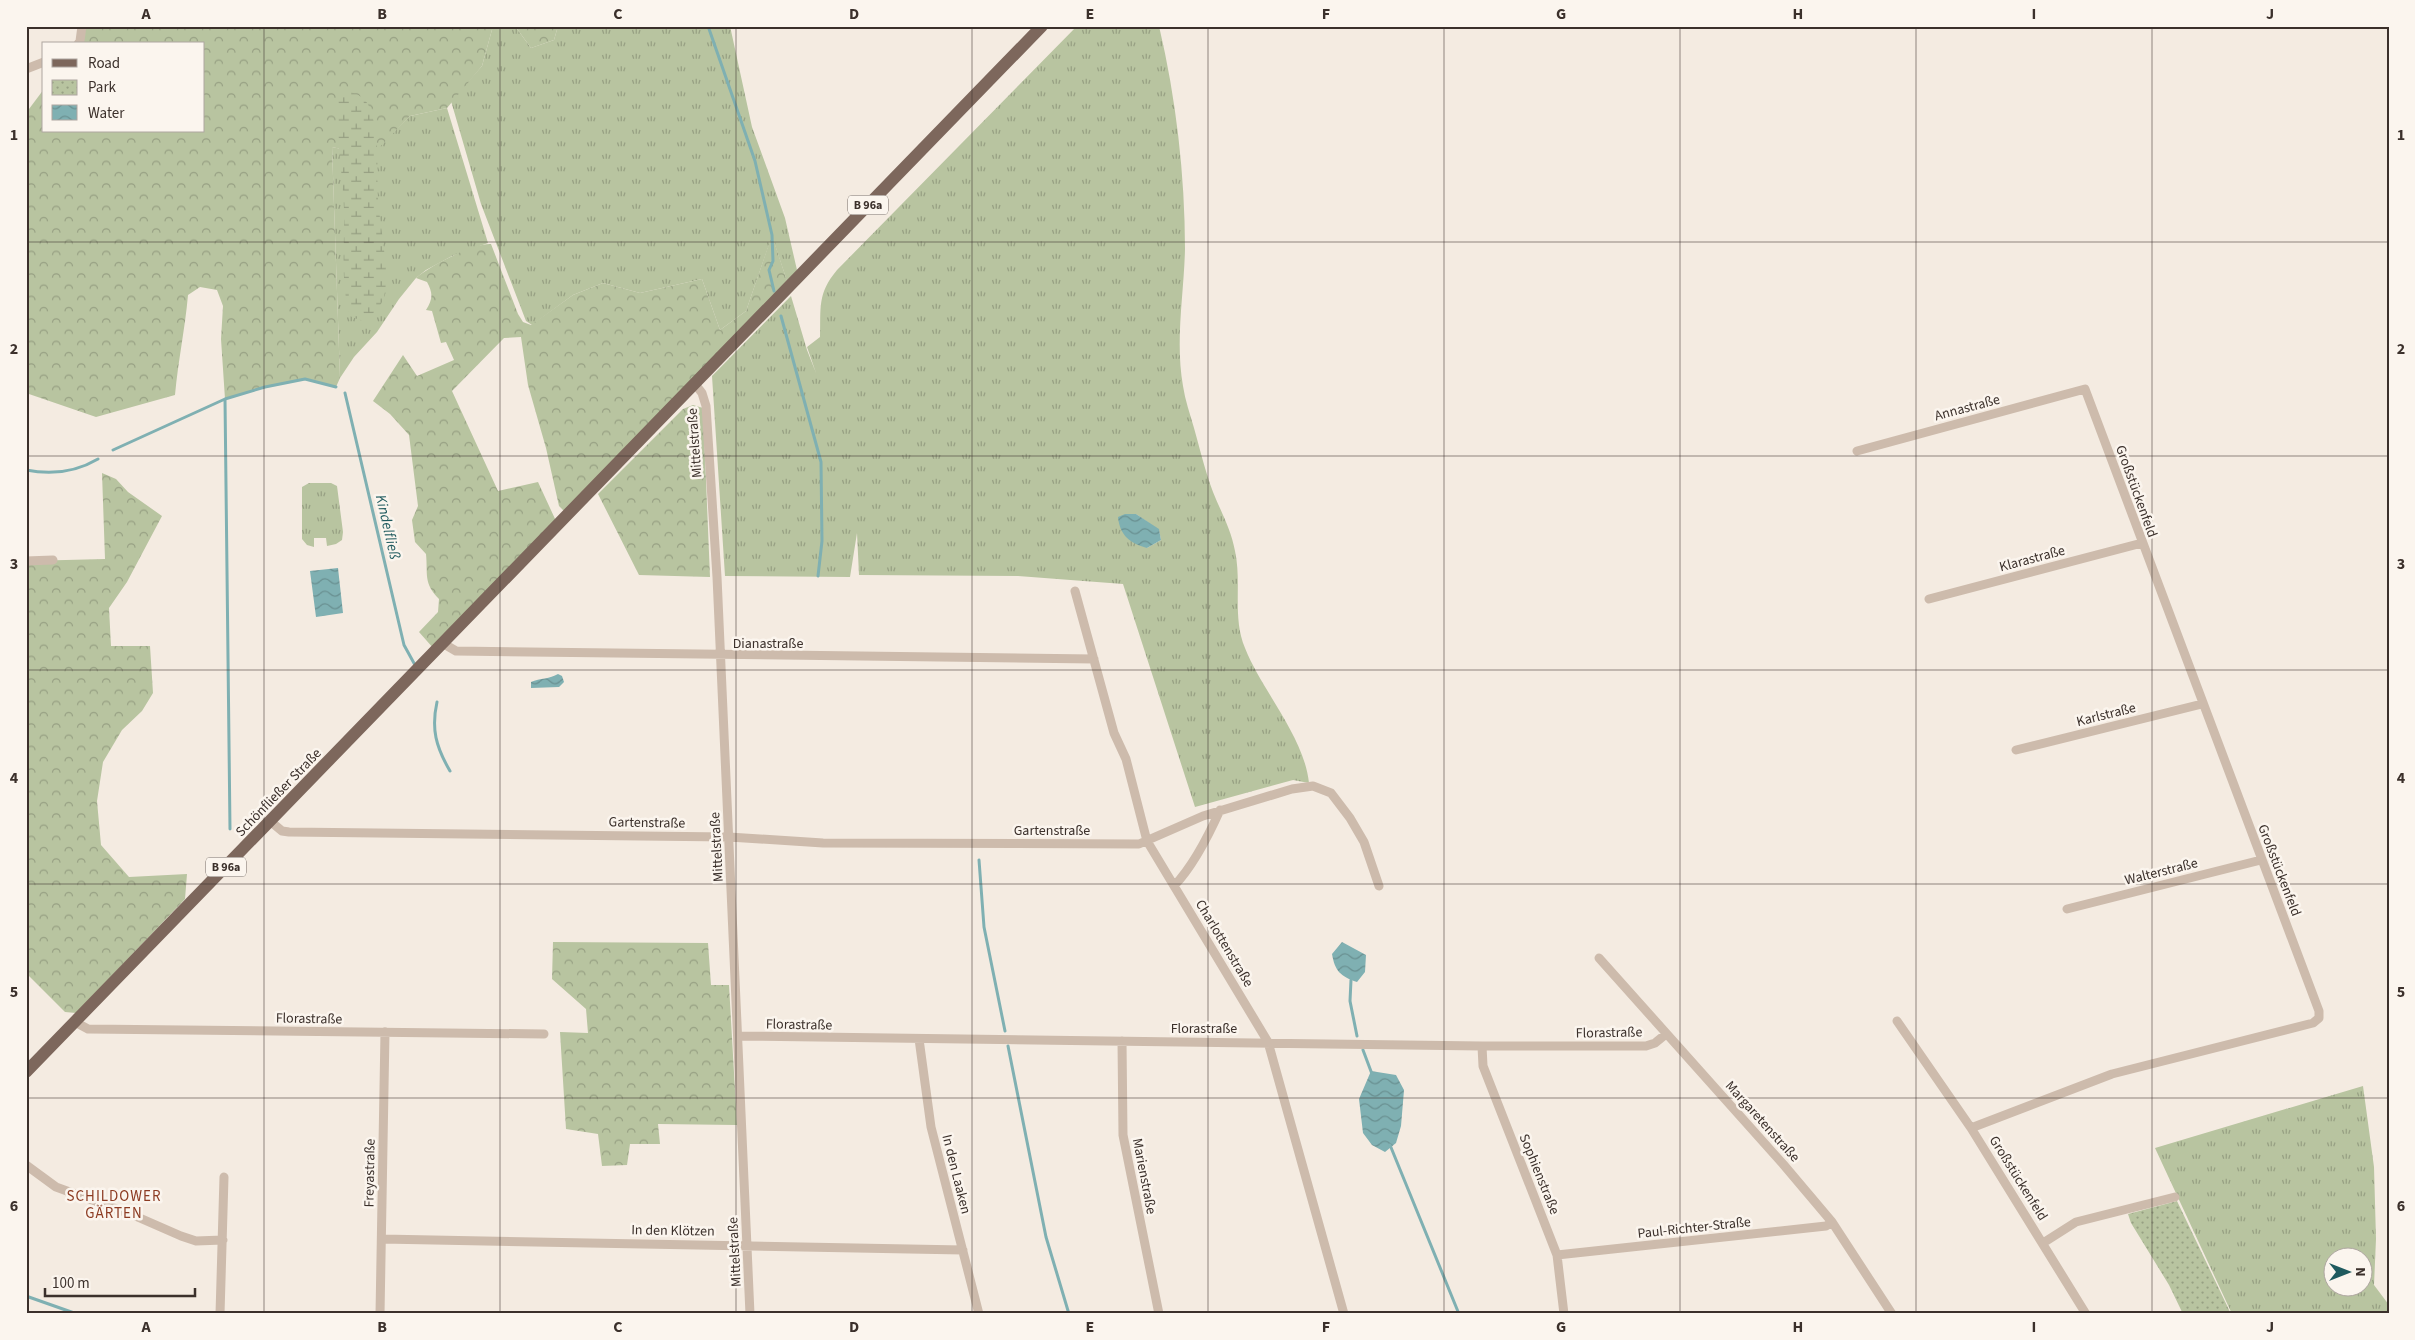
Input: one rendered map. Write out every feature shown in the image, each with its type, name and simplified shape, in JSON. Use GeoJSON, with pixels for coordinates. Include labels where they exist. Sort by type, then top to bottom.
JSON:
{"type":"FeatureCollection","features":[{"type":"Feature","properties":{"kind":"main road","name":"B 96a"},"geometry":{"type":"LineString","coordinates":[[444,644],[1042,26]]}},
{"type":"Feature","properties":{"kind":"main road","name":"Schönfließer Straße"},"geometry":{"type":"LineString","coordinates":[[26,1072],[444,644]]}},
{"type":"Feature","properties":{"kind":"street"},"geometry":{"type":"LineString","coordinates":[[79,42],[82,26]]}},
{"type":"Feature","properties":{"kind":"street"},"geometry":{"type":"LineString","coordinates":[[26,69],[42,63]]}},
{"type":"Feature","properties":{"kind":"street","name":"Mittelstraße"},"geometry":{"type":"LineString","coordinates":[[694,384],[702,392],[706,406],[729,837],[750,1314]]}},
{"type":"Feature","properties":{"kind":"street","name":"Annastraße"},"geometry":{"type":"LineString","coordinates":[[1857,451],[2085,388]]}},
{"type":"Feature","properties":{"kind":"street","name":"Großstückenfeld"},"geometry":{"type":"LineString","coordinates":[[1971,1128],[2112,1074],[2316,1021],[2320,1012],[2202,704],[2085,388]]}},
{"type":"Feature","properties":{"kind":"street","name":"Klarastraße"},"geometry":{"type":"LineString","coordinates":[[1929,599],[2142,543]]}},
{"type":"Feature","properties":{"kind":"street"},"geometry":{"type":"LineString","coordinates":[[26,561],[53,560]]}},
{"type":"Feature","properties":{"kind":"street","name":"Charlottenstraße"},"geometry":{"type":"LineString","coordinates":[[1075,591],[1114,733],[1126,758],[1147,840],[1268,1042],[1344,1314]]}},
{"type":"Feature","properties":{"kind":"street","name":"Dianastraße"},"geometry":{"type":"LineString","coordinates":[[444,644],[456,652],[720,656],[1094,658]]}},
{"type":"Feature","properties":{"kind":"street","name":"Karlstraße"},"geometry":{"type":"LineString","coordinates":[[2016,750],[2202,704]]}},
{"type":"Feature","properties":{"kind":"street","name":"Gartenstraße"},"geometry":{"type":"LineString","coordinates":[[270,822],[282,831],[289,832],[729,837],[833,843],[1139,844],[1220,810],[1292,789],[1313,786],[1321,788],[1335,797],[1350,818],[1364,842],[1379,886]]}},
{"type":"Feature","properties":{"kind":"street"},"geometry":{"type":"LineString","coordinates":[[1174,886],[1185,874],[1198,854],[1220,810]]}},
{"type":"Feature","properties":{"kind":"street","name":"Walterstraße"},"geometry":{"type":"LineString","coordinates":[[2067,909],[2261,860]]}},
{"type":"Feature","properties":{"kind":"street","name":"Margaretenstraße"},"geometry":{"type":"LineString","coordinates":[[1599,958],[1783,1164],[1832,1222],[1892,1314]]}},
{"type":"Feature","properties":{"kind":"street","name":"Großstückenfeld"},"geometry":{"type":"LineString","coordinates":[[1897,1021],[1971,1128],[2086,1314]]}},
{"type":"Feature","properties":{"kind":"street","name":"Florastraße"},"geometry":{"type":"LineString","coordinates":[[76,1022],[88,1029],[544,1034]]}},
{"type":"Feature","properties":{"kind":"street","name":"Freyastraße"},"geometry":{"type":"LineString","coordinates":[[380,1314],[385,1032]]}},
{"type":"Feature","properties":{"kind":"street","name":"Florastraße"},"geometry":{"type":"LineString","coordinates":[[738,1036],[1482,1046],[1646,1046],[1655,1043],[1666,1034]]}},
{"type":"Feature","properties":{"kind":"street","name":"In den Laaken"},"geometry":{"type":"LineString","coordinates":[[918,1039],[931,1127],[979,1314]]}},
{"type":"Feature","properties":{"kind":"street","name":"Marienstraße"},"geometry":{"type":"LineString","coordinates":[[1122,1041],[1122,1135],[1159,1314]]}},
{"type":"Feature","properties":{"kind":"street","name":"Sophienstraße"},"geometry":{"type":"LineString","coordinates":[[1482,1046],[1483,1066],[1557,1255],[1564,1314]]}},
{"type":"Feature","properties":{"kind":"street"},"geometry":{"type":"LineString","coordinates":[[26,1165],[56,1187],[133,1215],[181,1236],[196,1241],[222,1240]]}},
{"type":"Feature","properties":{"kind":"street"},"geometry":{"type":"LineString","coordinates":[[220,1314],[224,1178]]}},
{"type":"Feature","properties":{"kind":"street","name":"Großstückenfeld"},"geometry":{"type":"LineString","coordinates":[[2043,1243],[2076,1222],[2175,1197]]}},
{"type":"Feature","properties":{"kind":"street","name":"Paul-Richter-Straße"},"geometry":{"type":"LineString","coordinates":[[1557,1255],[1826,1226],[1832,1222]]}},
{"type":"Feature","properties":{"kind":"street","name":"In den Klötzen"},"geometry":{"type":"LineString","coordinates":[[382,1239],[963,1250]]}},
{"type":"Feature","properties":{"kind":"green space"},"geometry":{"type":"Polygon","coordinates":[[[82,26],[493,26],[482,66],[447,108],[410,116],[371,156],[332,147],[340,378],[336,387],[305,379],[265,387],[225,399],[221,339],[223,306],[217,290],[200,287],[188,295],[175,395],[96,417],[26,393],[26,113],[42,92],[42,132],[205,132],[205,42],[78,42],[82,26]]]}},
{"type":"Feature","properties":{"kind":"green space"},"geometry":{"type":"Polygon","coordinates":[[[493,26],[515,26],[531,48],[554,40],[558,26],[730,26],[752,127],[785,218],[797,270],[788,284],[772,236],[746,311],[720,330],[702,279],[640,293],[603,283],[573,295],[532,325],[526,321],[481,204],[451,101],[482,66],[493,26]]]}},
{"type":"Feature","properties":{"kind":"green space"},"geometry":{"type":"Polygon","coordinates":[[[515,26],[558,26],[554,40],[531,48],[515,26]]]}},
{"type":"Feature","properties":{"kind":"green space"},"geometry":{"type":"Polygon","coordinates":[[[1077,26],[1159,26],[1175,109],[1185,221],[1180,352],[1184,391],[1213,492],[1233,543],[1237,563],[1238,612],[1241,636],[1252,664],[1299,748],[1306,765],[1309,783],[1293,780],[1195,807],[1123,584],[1018,576],[859,575],[857,533],[850,577],[725,576],[712,376],[791,296],[807,350],[816,373],[807,347],[820,337],[823,294],[837,270],[1077,26]],[[1136,514],[1147,548],[1161,540],[1159,530],[1136,514]]]}},
{"type":"Feature","properties":{"kind":"green space"},"geometry":{"type":"Polygon","coordinates":[[[348,91],[358,95],[367,102],[376,131],[378,201],[386,279],[383,300],[369,317],[362,321],[350,316],[344,276],[344,209],[337,113],[338,99],[348,91]]]}},
{"type":"Feature","properties":{"kind":"green space"},"geometry":{"type":"Polygon","coordinates":[[[447,108],[488,243],[452,256],[426,270],[416,278],[377,332],[354,357],[340,378],[332,147],[370,155],[410,116],[447,108]]]}},
{"type":"Feature","properties":{"kind":"green space"},"geometry":{"type":"Polygon","coordinates":[[[772,235],[788,284],[564,511],[559,506],[546,448],[528,385],[521,337],[504,338],[452,391],[498,491],[538,482],[556,521],[434,649],[419,632],[438,612],[439,599],[428,583],[426,554],[415,542],[412,520],[418,506],[409,435],[390,414],[373,401],[403,355],[417,376],[454,360],[446,342],[441,343],[432,311],[426,310],[431,296],[429,286],[427,282],[416,278],[431,267],[463,251],[491,244],[518,314],[523,322],[531,325],[573,295],[603,283],[640,293],[702,279],[720,330],[746,311],[772,235]]]}},
{"type":"Feature","properties":{"kind":"green space"},"geometry":{"type":"Polygon","coordinates":[[[693,405],[703,408],[710,577],[639,575],[598,494],[683,409],[693,405]]]}},
{"type":"Feature","properties":{"kind":"green space"},"geometry":{"type":"Polygon","coordinates":[[[102,473],[116,479],[128,492],[162,516],[127,582],[109,608],[111,646],[150,646],[153,693],[142,711],[122,730],[103,762],[97,801],[101,845],[129,877],[187,874],[185,899],[76,1013],[65,1012],[26,973],[26,561],[105,559],[102,473]]]}},
{"type":"Feature","properties":{"kind":"green space"},"geometry":{"type":"Polygon","coordinates":[[[309,483],[331,483],[337,486],[343,532],[342,540],[336,544],[327,546],[326,538],[314,538],[314,547],[307,545],[302,539],[302,487],[309,483]]]}},
{"type":"Feature","properties":{"kind":"green space"},"geometry":{"type":"Polygon","coordinates":[[[553,942],[708,943],[711,985],[729,985],[737,1125],[658,1124],[660,1144],[630,1144],[627,1165],[602,1166],[598,1134],[566,1129],[560,1032],[588,1033],[586,1009],[552,979],[553,942]]]}},
{"type":"Feature","properties":{"kind":"green space"},"geometry":{"type":"Polygon","coordinates":[[[2363,1086],[2374,1167],[2376,1239],[2374,1285],[2389,1305],[2388,1314],[2232,1314],[2155,1148],[2363,1086]]]}},
{"type":"Feature","properties":{"kind":"green space"},"geometry":{"type":"Polygon","coordinates":[[[2177,1201],[2231,1314],[2183,1314],[2169,1285],[2131,1223],[2128,1214],[2177,1201]]]}},
{"type":"Feature","properties":{"kind":"water"},"geometry":{"type":"Polygon","coordinates":[[[1125,514],[1136,514],[1159,529],[1161,540],[1147,548],[1131,541],[1124,534],[1119,524],[1118,517],[1125,514]]]}},
{"type":"Feature","properties":{"kind":"water"},"geometry":{"type":"Polygon","coordinates":[[[338,568],[343,613],[316,617],[310,571],[338,568]]]}},
{"type":"Feature","properties":{"kind":"water"},"geometry":{"type":"Polygon","coordinates":[[[558,674],[562,676],[564,682],[559,687],[531,688],[531,682],[558,674]]]}},
{"type":"Feature","properties":{"kind":"water"},"geometry":{"type":"Polygon","coordinates":[[[1342,942],[1366,955],[1365,972],[1357,982],[1342,975],[1335,965],[1332,954],[1342,942]]]}},
{"type":"Feature","properties":{"kind":"water"},"geometry":{"type":"Polygon","coordinates":[[[1371,1071],[1396,1075],[1404,1090],[1401,1126],[1396,1143],[1385,1152],[1372,1145],[1363,1133],[1359,1099],[1371,1071]]]}},
{"type":"Feature","properties":{"kind":"waterway"},"geometry":{"type":"LineString","coordinates":[[708,26],[755,161],[772,235],[773,261],[769,270],[774,291]]}},
{"type":"Feature","properties":{"kind":"waterway"},"geometry":{"type":"LineString","coordinates":[[781,316],[821,462],[822,541],[818,576]]}},
{"type":"Feature","properties":{"kind":"waterway","name":"Kindelfließ"},"geometry":{"type":"LineString","coordinates":[[113,450],[225,399],[265,387],[305,379],[336,387]]}},
{"type":"Feature","properties":{"kind":"waterway","name":"Kindelfließ"},"geometry":{"type":"LineString","coordinates":[[345,393],[404,645],[415,665]]}},
{"type":"Feature","properties":{"kind":"waterway"},"geometry":{"type":"LineString","coordinates":[[225,399],[230,829]]}},
{"type":"Feature","properties":{"kind":"waterway","name":"Kindelfließ"},"geometry":{"type":"LineString","coordinates":[[26,470],[45,472],[72,470],[98,459]]}},
{"type":"Feature","properties":{"kind":"waterway","name":"Kindelfließ"},"geometry":{"type":"LineString","coordinates":[[437,702],[435,712],[436,738],[441,754],[450,771]]}},
{"type":"Feature","properties":{"kind":"waterway"},"geometry":{"type":"LineString","coordinates":[[979,860],[984,927],[1005,1031]]}},
{"type":"Feature","properties":{"kind":"waterway"},"geometry":{"type":"LineString","coordinates":[[1351,980],[1350,1001],[1357,1036]]}},
{"type":"Feature","properties":{"kind":"waterway"},"geometry":{"type":"LineString","coordinates":[[1008,1046],[1046,1237],[1069,1314]]}},
{"type":"Feature","properties":{"kind":"waterway"},"geometry":{"type":"LineString","coordinates":[[1363,1050],[1372,1074]]}},
{"type":"Feature","properties":{"kind":"waterway"},"geometry":{"type":"LineString","coordinates":[[1390,1145],[1459,1314]]}},
{"type":"Feature","properties":{"kind":"waterway"},"geometry":{"type":"LineString","coordinates":[[26,1296],[77,1314]]}},
{"type":"Feature","properties":{"kind":"district","name":"SCHILDOWER GÄRTEN"},"geometry":{"type":"Point","coordinates":[114,1204]}}]}
